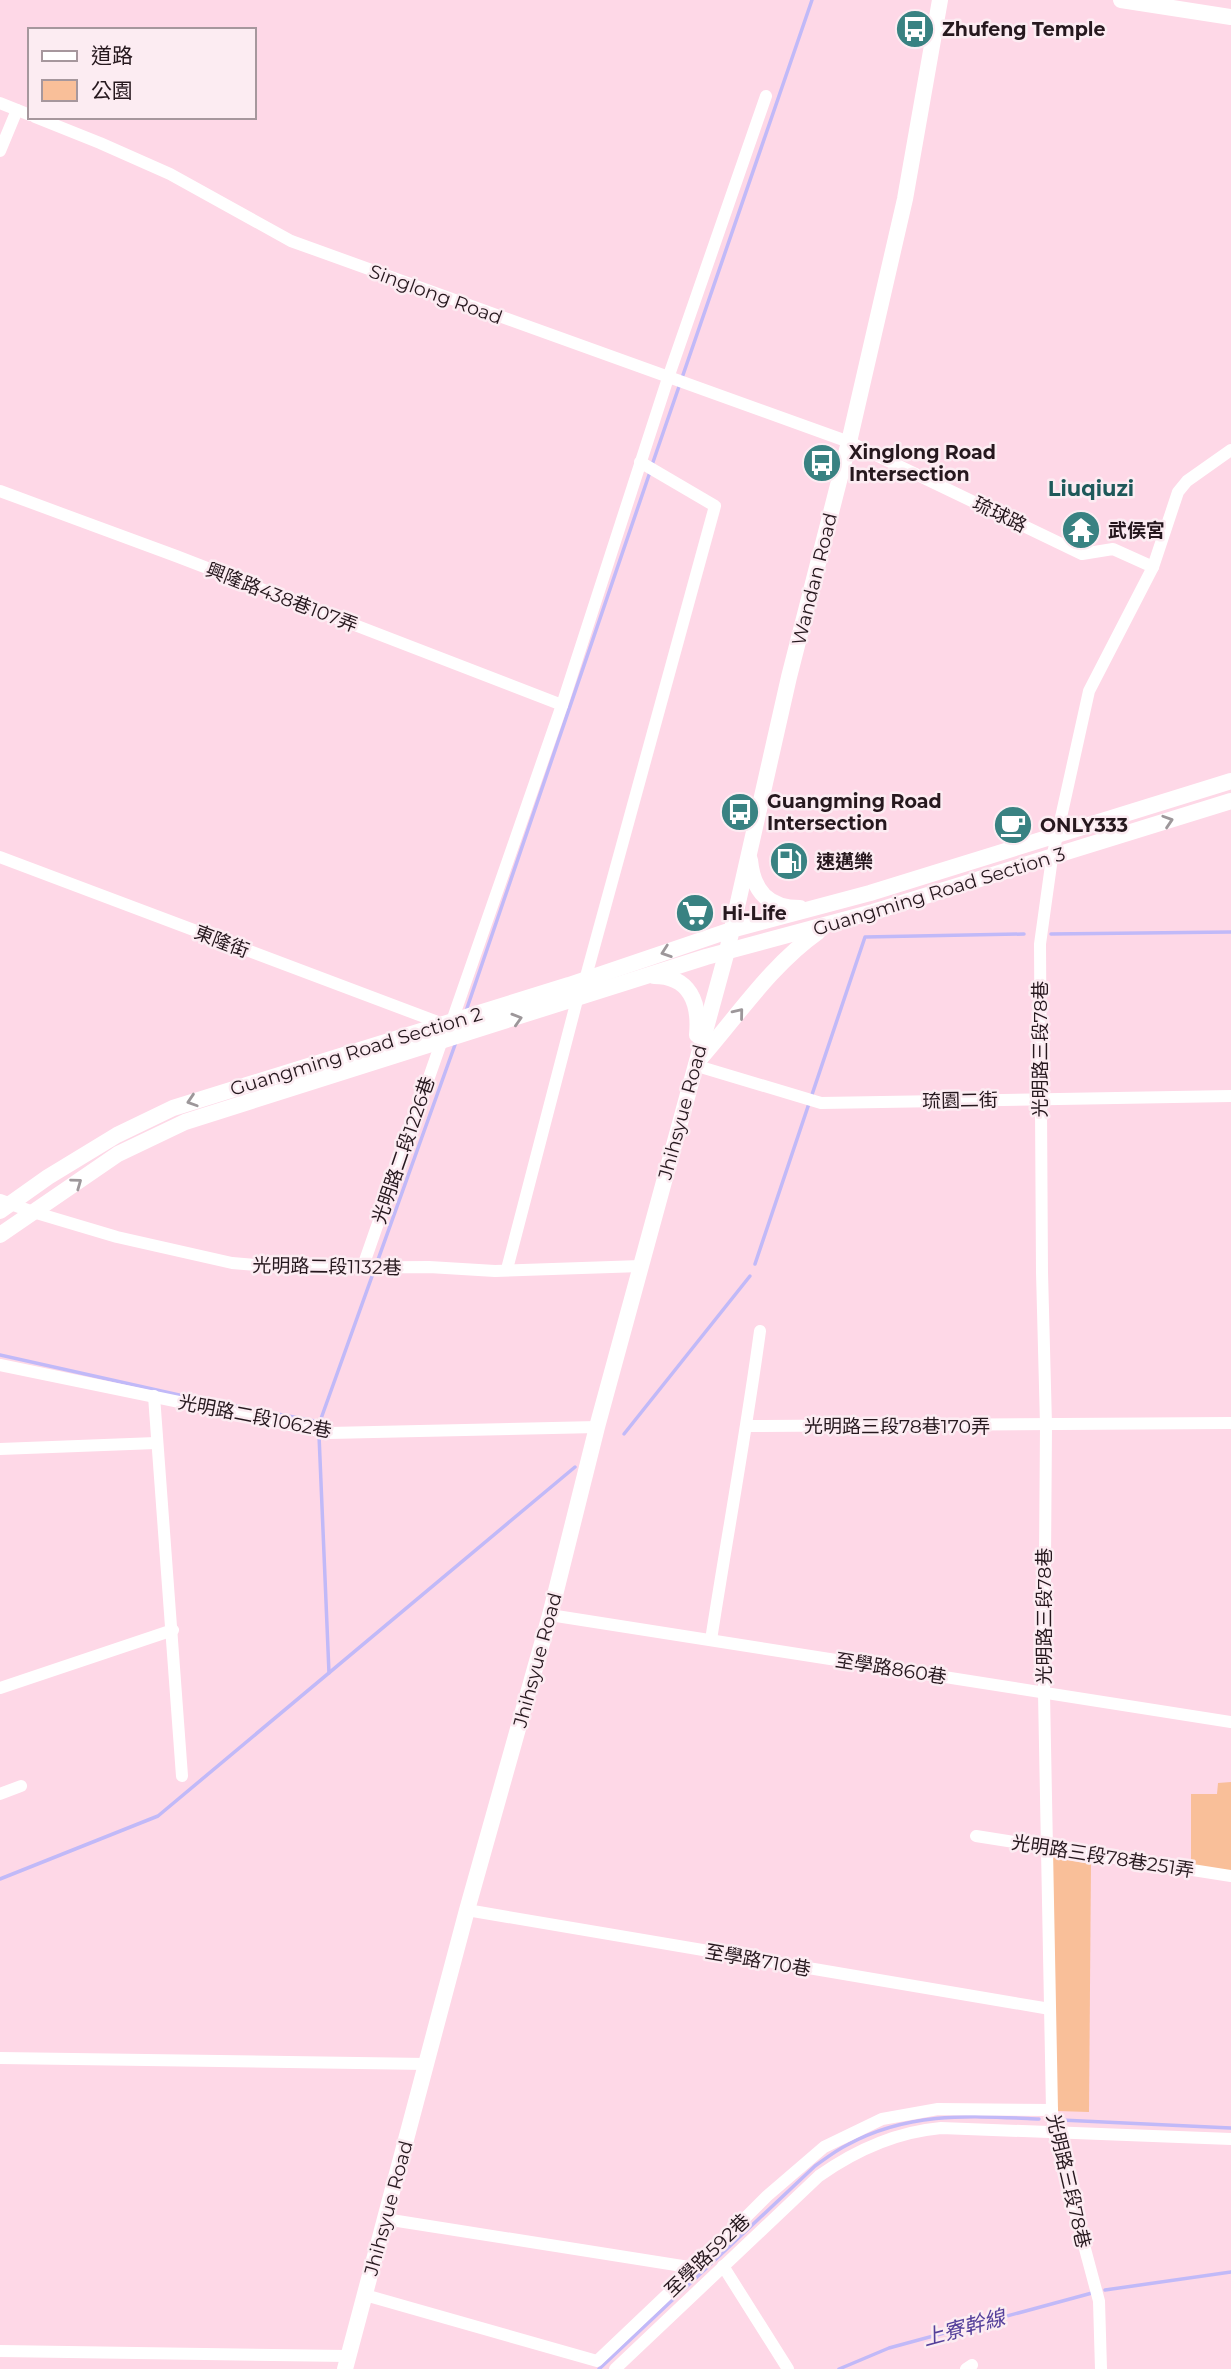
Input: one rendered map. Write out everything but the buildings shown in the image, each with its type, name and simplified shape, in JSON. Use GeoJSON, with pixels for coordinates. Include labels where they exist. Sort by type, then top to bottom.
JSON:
{"type":"FeatureCollection","features":[{"type":"Feature","properties":{"kind":"street","name":"Wandan Road"},"geometry":{"type":"LineString","coordinates":[[727,951],[789,677],[849,442],[905,199],[940,0]]}},
{"type":"Feature","properties":{"kind":"street"},"geometry":{"type":"LineString","coordinates":[[1121,0],[1231,17]]}},
{"type":"Feature","properties":{"kind":"street","name":"光明路二段1226巷"},"geometry":{"type":"LineString","coordinates":[[362,1269],[647,467],[765,96]]}},
{"type":"Feature","properties":{"kind":"street"},"geometry":{"type":"LineString","coordinates":[[0,103],[23,112],[0,151]]}},
{"type":"Feature","properties":{"kind":"street","name":"Singlong Road"},"geometry":{"type":"LineString","coordinates":[[40,119],[100,142],[170,174],[291,241],[849,442]]}},
{"type":"Feature","properties":{"kind":"street","name":"琉球路"},"geometry":{"type":"LineString","coordinates":[[849,442],[1082,554],[1113,549],[1153,567]]}},
{"type":"Feature","properties":{"kind":"street"},"geometry":{"type":"LineString","coordinates":[[1052,858],[1089,691],[1153,567],[1178,492],[1187,481],[1231,450]]}},
{"type":"Feature","properties":{"kind":"street"},"geometry":{"type":"LineString","coordinates":[[585,980],[715,506],[647,467]]}},
{"type":"Feature","properties":{"kind":"street","name":"興隆路438巷107弄"},"geometry":{"type":"LineString","coordinates":[[0,491],[562,705]]}},
{"type":"Feature","properties":{"kind":"street","name":"Guangming Road Section 3"},"geometry":{"type":"LineString","coordinates":[[731,930],[820,907],[1231,781]]}},
{"type":"Feature","properties":{"kind":"street","name":"Guangming Road Section 3"},"geometry":{"type":"LineString","coordinates":[[727,951],[829,924],[1052,858],[1231,801]]}},
{"type":"Feature","properties":{"kind":"street"},"geometry":{"type":"LineString","coordinates":[[749,851],[751,875],[760,892],[775,904],[796,908],[820,907]]}},
{"type":"Feature","properties":{"kind":"street","name":"東隆街"},"geometry":{"type":"LineString","coordinates":[[0,857],[446,1030]]}},
{"type":"Feature","properties":{"kind":"street","name":"光明路三段78巷"},"geometry":{"type":"LineString","coordinates":[[1052,858],[1040,944],[1046,1425],[1044,1693],[1052,2110],[1054,2133],[1099,2301],[1101,2369]]}},
{"type":"Feature","properties":{"kind":"street"},"geometry":{"type":"LineString","coordinates":[[694,1065],[788,956],[829,924]]}},
{"type":"Feature","properties":{"kind":"street","name":"Guangming Road Section 2"},"geometry":{"type":"LineString","coordinates":[[13,1207],[185,1122],[274,1093],[731,930]]}},
{"type":"Feature","properties":{"kind":"street","name":"Guangming Road Section 2"},"geometry":{"type":"LineString","coordinates":[[0,1235],[13,1207],[48,1177],[117,1135],[173,1108],[446,1030],[577,1000],[727,951]]}},
{"type":"Feature","properties":{"kind":"street","name":"Jhihsyue Road"},"geometry":{"type":"LineString","coordinates":[[346,2362],[467,1910],[550,1615],[597,1427],[727,951]]}},
{"type":"Feature","properties":{"kind":"street"},"geometry":{"type":"LineString","coordinates":[[650,975],[664,976],[676,981],[688,989],[697,1004],[694,1065]]}},
{"type":"Feature","properties":{"kind":"street"},"geometry":{"type":"LineString","coordinates":[[507,1269],[577,1000]]}},
{"type":"Feature","properties":{"kind":"street","name":"琉園二街"},"geometry":{"type":"LineString","coordinates":[[694,1065],[821,1103],[1231,1096]]}},
{"type":"Feature","properties":{"kind":"street","name":"光明路二段1132巷"},"geometry":{"type":"LineString","coordinates":[[13,1207],[140,1243],[232,1263],[291,1268],[429,1267],[495,1271],[641,1266]]}},
{"type":"Feature","properties":{"kind":"street"},"geometry":{"type":"LineString","coordinates":[[711,1640],[734,1491],[748,1426],[760,1331]]}},
{"type":"Feature","properties":{"kind":"street","name":"光明路二段1062巷"},"geometry":{"type":"LineString","coordinates":[[0,1365],[329,1433],[597,1427]]}},
{"type":"Feature","properties":{"kind":"street"},"geometry":{"type":"LineString","coordinates":[[153,1396],[173,1630],[182,1776]]}},
{"type":"Feature","properties":{"kind":"street","name":"光明路三段78巷170弄"},"geometry":{"type":"LineString","coordinates":[[748,1426],[1231,1423]]}},
{"type":"Feature","properties":{"kind":"street"},"geometry":{"type":"LineString","coordinates":[[0,1449],[156,1443]]}},
{"type":"Feature","properties":{"kind":"street","name":"至學路860巷"},"geometry":{"type":"LineString","coordinates":[[550,1615],[1231,1722]]}},
{"type":"Feature","properties":{"kind":"street"},"geometry":{"type":"LineString","coordinates":[[0,1688],[173,1630]]}},
{"type":"Feature","properties":{"kind":"street"},"geometry":{"type":"LineString","coordinates":[[0,1794],[21,1786]]}},
{"type":"Feature","properties":{"kind":"street","name":"光明路三段78巷251弄"},"geometry":{"type":"LineString","coordinates":[[976,1836],[1231,1876]]}},
{"type":"Feature","properties":{"kind":"street","name":"至學路710巷"},"geometry":{"type":"LineString","coordinates":[[467,1910],[1050,2009]]}},
{"type":"Feature","properties":{"kind":"street"},"geometry":{"type":"LineString","coordinates":[[0,2058],[427,2064]]}},
{"type":"Feature","properties":{"kind":"street","name":"至學路592巷"},"geometry":{"type":"LineString","coordinates":[[365,2295],[597,2361],[767,2196],[824,2147],[882,2119],[938,2109],[1052,2110]]}},
{"type":"Feature","properties":{"kind":"street"},"geometry":{"type":"LineString","coordinates":[[615,2369],[819,2176],[847,2156],[915,2130],[941,2128],[1231,2139]]}},
{"type":"Feature","properties":{"kind":"street"},"geometry":{"type":"LineString","coordinates":[[385,2219],[695,2268]]}},
{"type":"Feature","properties":{"kind":"street"},"geometry":{"type":"LineString","coordinates":[[723,2266],[788,2369]]}},
{"type":"Feature","properties":{"kind":"street"},"geometry":{"type":"LineString","coordinates":[[0,2351],[346,2362]]}},
{"type":"Feature","properties":{"kind":"green space"},"geometry":{"type":"Polygon","coordinates":[[[1231,1782],[1231,1873],[1191,1869],[1191,1794],[1217,1794],[1218,1783],[1231,1782]]]}},
{"type":"Feature","properties":{"kind":"green space"},"geometry":{"type":"Polygon","coordinates":[[[1051,1857],[1091,1864],[1089,2112],[1057,2111],[1051,1857]]]}},
{"type":"Feature","properties":{"kind":"waterway"},"geometry":{"type":"LineString","coordinates":[[652,465],[812,0]]}},
{"type":"Feature","properties":{"kind":"waterway"},"geometry":{"type":"LineString","coordinates":[[466,1011],[650,472]]}},
{"type":"Feature","properties":{"kind":"waterway"},"geometry":{"type":"LineString","coordinates":[[1051,934],[1231,932]]}},
{"type":"Feature","properties":{"kind":"waterway"},"geometry":{"type":"LineString","coordinates":[[755,1264],[865,937],[1024,934]]}},
{"type":"Feature","properties":{"kind":"waterway"},"geometry":{"type":"LineString","coordinates":[[318,1427],[456,1042]]}},
{"type":"Feature","properties":{"kind":"waterway"},"geometry":{"type":"LineString","coordinates":[[624,1434],[750,1276]]}},
{"type":"Feature","properties":{"kind":"waterway"},"geometry":{"type":"LineString","coordinates":[[0,1355],[188,1397],[320,1422]]}},
{"type":"Feature","properties":{"kind":"waterway"},"geometry":{"type":"LineString","coordinates":[[319,1435],[329,1673]]}},
{"type":"Feature","properties":{"kind":"waterway"},"geometry":{"type":"LineString","coordinates":[[0,1879],[158,1816],[575,1467]]}},
{"type":"Feature","properties":{"kind":"waterway"},"geometry":{"type":"LineString","coordinates":[[599,2369],[815,2166],[843,2147],[894,2126],[918,2121],[965,2117],[1039,2119]]}},
{"type":"Feature","properties":{"kind":"waterway"},"geometry":{"type":"LineString","coordinates":[[1061,2120],[1231,2128]]}},
{"type":"Feature","properties":{"kind":"waterway","name":"上寮幹線"},"geometry":{"type":"LineString","coordinates":[[1105,2290],[1231,2272]]}},
{"type":"Feature","properties":{"kind":"waterway","name":"上寮幹線"},"geometry":{"type":"LineString","coordinates":[[839,2369],[889,2348],[1092,2293]]}},
{"type":"Feature","properties":{"kind":"place","name":"Zhufeng Temple"},"geometry":{"type":"Point","coordinates":[915,29]}},
{"type":"Feature","properties":{"kind":"place","name":"Xinglong Road Intersection"},"geometry":{"type":"Point","coordinates":[822,463]}},
{"type":"Feature","properties":{"kind":"place","name":"武侯宮"},"geometry":{"type":"Point","coordinates":[1081,530]}},
{"type":"Feature","properties":{"kind":"place","name":"Guangming Road Intersection"},"geometry":{"type":"Point","coordinates":[740,812]}},
{"type":"Feature","properties":{"kind":"place","name":"ONLY333"},"geometry":{"type":"Point","coordinates":[1013,825]}},
{"type":"Feature","properties":{"kind":"place","name":"速邁樂"},"geometry":{"type":"Point","coordinates":[789,861]}},
{"type":"Feature","properties":{"kind":"place","name":"Hi-Life"},"geometry":{"type":"Point","coordinates":[695,913]}},
{"type":"Feature","properties":{"kind":"district","name":"Liuqiuzi"},"geometry":{"type":"Point","coordinates":[1091,489]}}]}
